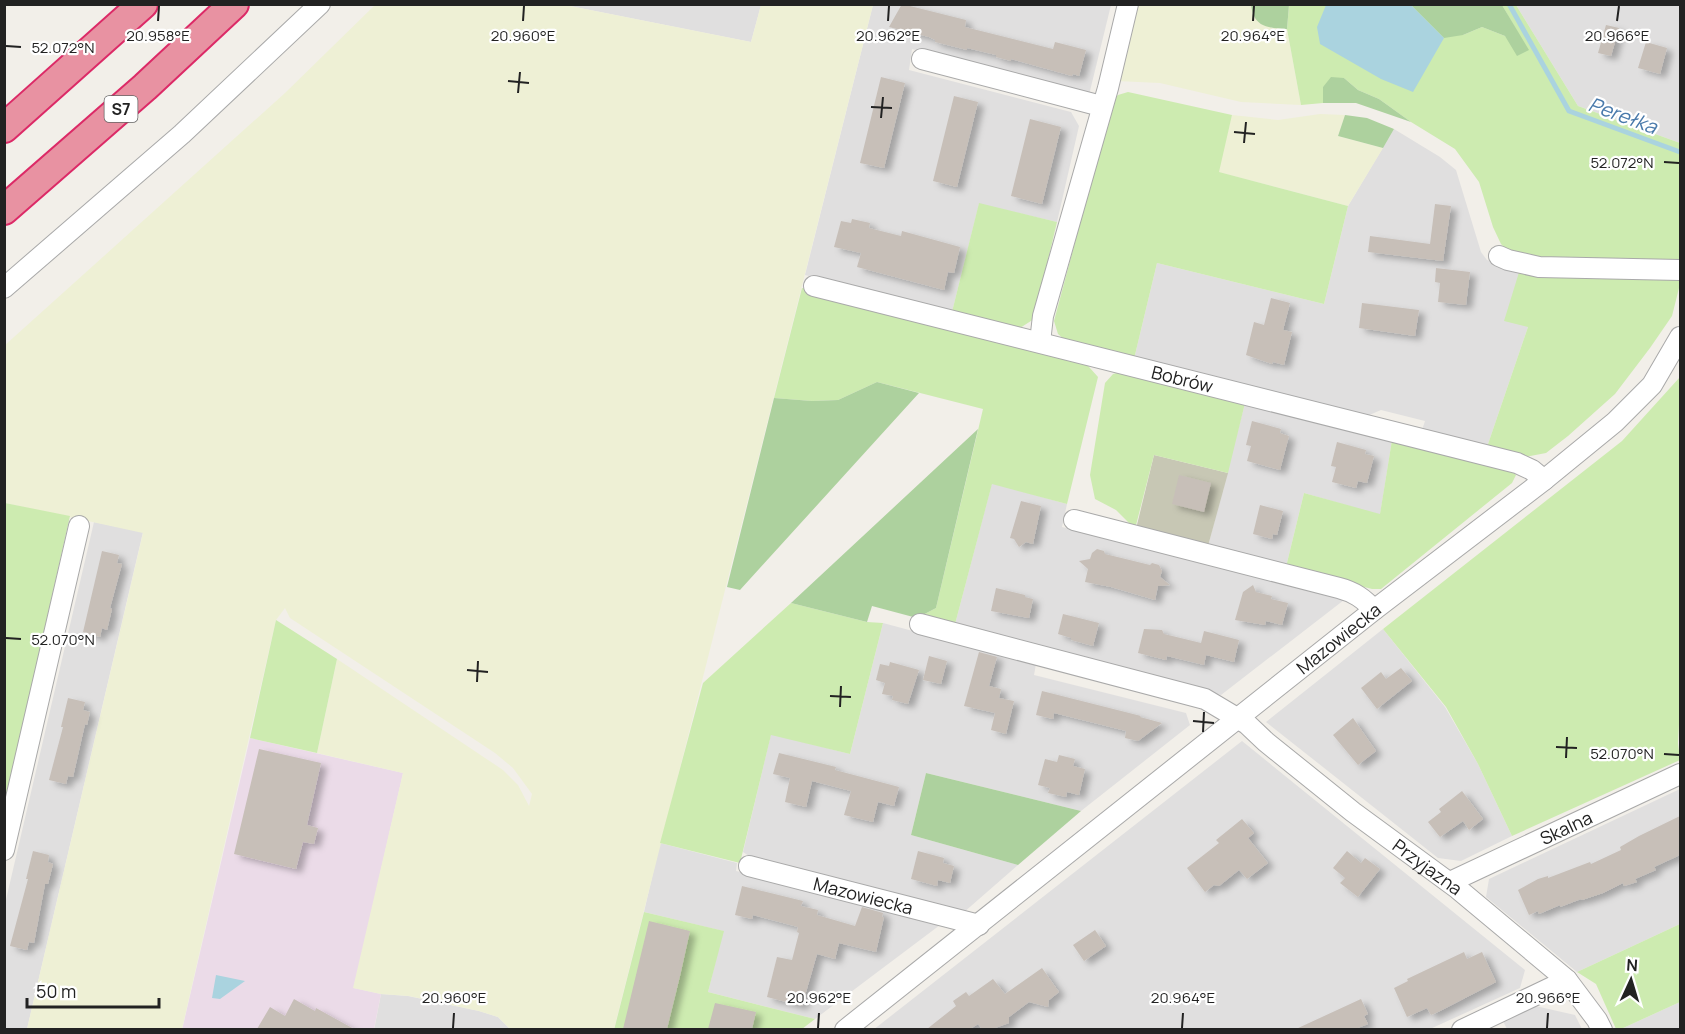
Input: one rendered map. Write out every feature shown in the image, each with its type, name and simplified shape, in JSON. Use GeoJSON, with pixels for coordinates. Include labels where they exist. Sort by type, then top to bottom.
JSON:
{"type":"FeatureCollection","features":[{"type":"Feature","properties":{"kind":"highway"},"geometry":{"type":"LineString","coordinates":[[4,128],[143,4]]}},
{"type":"Feature","properties":{"kind":"highway","name":"S7"},"geometry":{"type":"LineString","coordinates":[[4,210],[145,87],[234,4]]}},
{"type":"Feature","properties":{"kind":"street"},"geometry":{"type":"LineString","coordinates":[[4,288],[182,134],[320,4]]}},
{"type":"Feature","properties":{"kind":"street"},"geometry":{"type":"LineString","coordinates":[[1040,342],[1043,316],[1108,88],[1128,4]]}},
{"type":"Feature","properties":{"kind":"street"},"geometry":{"type":"LineString","coordinates":[[922,59],[1101,106]]}},
{"type":"Feature","properties":{"kind":"street"},"geometry":{"type":"LineString","coordinates":[[1500,256],[1539,267],[1680,270]]}},
{"type":"Feature","properties":{"kind":"street","name":"Bobrów"},"geometry":{"type":"LineString","coordinates":[[814,286],[1517,463],[1532,470],[1544,480]]}},
{"type":"Feature","properties":{"kind":"street","name":"Mazowiecka"},"geometry":{"type":"LineString","coordinates":[[845,1029],[1615,422],[1652,385],[1680,337]]}},
{"type":"Feature","properties":{"kind":"street"},"geometry":{"type":"LineString","coordinates":[[1074,520],[1353,592],[1363,598],[1374,610]]}},
{"type":"Feature","properties":{"kind":"street"},"geometry":{"type":"LineString","coordinates":[[4,850],[79,526]]}},
{"type":"Feature","properties":{"kind":"street","name":"Przyjazna"},"geometry":{"type":"LineString","coordinates":[[920,624],[1205,699],[1239,718],[1353,812],[1450,882],[1567,980],[1602,1029]]}},
{"type":"Feature","properties":{"kind":"street","name":"Skalna"},"geometry":{"type":"LineString","coordinates":[[1450,882],[1680,774]]}},
{"type":"Feature","properties":{"kind":"street","name":"Mazowiecka"},"geometry":{"type":"LineString","coordinates":[[749,866],[979,925]]}},
{"type":"Feature","properties":{"kind":"street"},"geometry":{"type":"LineString","coordinates":[[1462,1029],[1567,980]]}},
{"type":"Feature","properties":{"kind":"shaded area"},"geometry":{"type":"Polygon","coordinates":[[[375,5],[565,5],[751,42],[761,5],[873,5],[614,1029],[510,1029],[498,1017],[479,1011],[409,996],[381,994],[353,988],[403,773],[317,753],[337,659],[503,770],[518,785],[529,806],[532,794],[513,768],[495,753],[290,618],[285,608],[276,620],[182,1029],[27,1029],[143,533],[5,503],[4,346],[285,93],[375,5]]]}},
{"type":"Feature","properties":{"kind":"shaded area"},"geometry":{"type":"Polygon","coordinates":[[[565,5],[761,5],[751,42],[565,5]]]}},
{"type":"Feature","properties":{"kind":"shaded area"},"geometry":{"type":"Polygon","coordinates":[[[873,5],[1111,5],[1089,95],[912,49],[909,70],[1071,112],[1079,126],[1057,222],[979,204],[952,312],[805,275],[873,5]]]}},
{"type":"Feature","properties":{"kind":"shaded area"},"geometry":{"type":"Polygon","coordinates":[[[1137,5],[1251,5],[1253,16],[1272,28],[1287,29],[1301,105],[1241,102],[1160,83],[1117,81],[1137,5]]]}},
{"type":"Feature","properties":{"kind":"shaded area"},"geometry":{"type":"Polygon","coordinates":[[[1516,5],[1680,5],[1680,143],[1578,106],[1516,5]]]}},
{"type":"Feature","properties":{"kind":"shaded area"},"geometry":{"type":"Polygon","coordinates":[[[1320,114],[1345,115],[1338,136],[1383,148],[1348,206],[1218,172],[1232,115],[1278,120],[1320,114]]]}},
{"type":"Feature","properties":{"kind":"shaded area"},"geometry":{"type":"Polygon","coordinates":[[[1394,129],[1440,157],[1456,170],[1481,252],[1487,260],[1520,269],[1528,327],[1487,447],[1422,430],[1425,421],[1381,410],[1367,416],[1134,359],[1157,263],[1324,304],[1348,206],[1394,129]]]}},
{"type":"Feature","properties":{"kind":"shaded area"},"geometry":{"type":"Polygon","coordinates":[[[1245,403],[1392,440],[1380,515],[1304,493],[1286,567],[1208,546],[1245,403]]]}},
{"type":"Feature","properties":{"kind":"shaded area"},"geometry":{"type":"Polygon","coordinates":[[[1154,455],[1228,473],[1208,546],[1136,529],[1154,455]]]}},
{"type":"Feature","properties":{"kind":"shaded area"},"geometry":{"type":"Polygon","coordinates":[[[992,483],[1067,504],[1062,527],[1342,597],[1344,600],[1221,695],[954,628],[992,483]]]}},
{"type":"Feature","properties":{"kind":"shaded area"},"geometry":{"type":"Polygon","coordinates":[[[94,522],[143,532],[27,1029],[5,1030],[5,904],[94,522]]]}},
{"type":"Feature","properties":{"kind":"shaded area"},"geometry":{"type":"Polygon","coordinates":[[[883,623],[1036,664],[1034,675],[1186,713],[1190,725],[1081,811],[926,773],[911,835],[1018,865],[963,913],[755,860],[743,852],[771,734],[850,754],[883,623]]]}},
{"type":"Feature","properties":{"kind":"shaded area"},"geometry":{"type":"Polygon","coordinates":[[[1383,629],[1445,707],[1478,764],[1512,836],[1461,861],[1438,858],[1266,722],[1383,629]]]}},
{"type":"Feature","properties":{"kind":"shaded area"},"geometry":{"type":"Polygon","coordinates":[[[250,738],[403,773],[354,988],[381,994],[374,1029],[182,1030],[250,738]]]}},
{"type":"Feature","properties":{"kind":"shaded area"},"geometry":{"type":"Polygon","coordinates":[[[1242,741],[1525,970],[1520,988],[1430,1029],[873,1030],[1242,741]]]}},
{"type":"Feature","properties":{"kind":"shaded area"},"geometry":{"type":"Polygon","coordinates":[[[1680,789],[1680,924],[1577,972],[1486,897],[1489,879],[1680,789]]]}},
{"type":"Feature","properties":{"kind":"shaded area"},"geometry":{"type":"Polygon","coordinates":[[[660,843],[737,863],[736,871],[937,919],[940,925],[815,1019],[708,992],[723,931],[644,912],[660,843]]]}},
{"type":"Feature","properties":{"kind":"shaded area"},"geometry":{"type":"Polygon","coordinates":[[[381,994],[408,996],[479,1011],[498,1017],[510,1029],[374,1030],[381,994]]]}},
{"type":"Feature","properties":{"kind":"shaded area"},"geometry":{"type":"Polygon","coordinates":[[[1680,1002],[1680,1029],[1621,1029],[1680,1002]]]}},
{"type":"Feature","properties":{"kind":"shaded area"},"geometry":{"type":"Polygon","coordinates":[[[1531,1005],[1575,1015],[1582,1029],[1507,1029],[1502,1019],[1531,1005]]]}},
{"type":"Feature","properties":{"kind":"green space"},"geometry":{"type":"Polygon","coordinates":[[[1251,5],[1289,5],[1287,29],[1268,27],[1258,22],[1251,5]]]}},
{"type":"Feature","properties":{"kind":"green space"},"geometry":{"type":"Polygon","coordinates":[[[1289,5],[1411,5],[1463,35],[1482,27],[1505,36],[1528,50],[1502,5],[1516,5],[1578,106],[1680,143],[1680,260],[1542,263],[1510,253],[1501,244],[1493,227],[1479,182],[1455,149],[1379,99],[1358,90],[1344,78],[1323,87],[1323,103],[1301,105],[1287,29],[1289,5]]]}},
{"type":"Feature","properties":{"kind":"green space"},"geometry":{"type":"Polygon","coordinates":[[[1411,5],[1502,5],[1529,50],[1517,56],[1505,36],[1482,27],[1463,35],[1444,38],[1411,5]]]}},
{"type":"Feature","properties":{"kind":"green space"},"geometry":{"type":"Polygon","coordinates":[[[1331,77],[1344,78],[1358,90],[1379,99],[1411,122],[1356,103],[1323,103],[1323,87],[1331,77]]]}},
{"type":"Feature","properties":{"kind":"green space"},"geometry":{"type":"Polygon","coordinates":[[[1128,92],[1232,115],[1219,172],[1348,206],[1324,304],[1157,263],[1134,359],[1066,341],[1058,334],[1054,321],[1113,100],[1118,95],[1128,92]]]}},
{"type":"Feature","properties":{"kind":"green space"},"geometry":{"type":"Polygon","coordinates":[[[1345,115],[1367,118],[1394,129],[1383,148],[1338,136],[1345,115]]]}},
{"type":"Feature","properties":{"kind":"green space"},"geometry":{"type":"Polygon","coordinates":[[[979,203],[1057,222],[1034,319],[1020,328],[952,312],[979,203]]]}},
{"type":"Feature","properties":{"kind":"green space"},"geometry":{"type":"Polygon","coordinates":[[[1520,269],[1680,277],[1672,316],[1615,394],[1546,453],[1525,457],[1487,447],[1528,327],[1504,321],[1520,269]]]}},
{"type":"Feature","properties":{"kind":"green space"},"geometry":{"type":"Polygon","coordinates":[[[802,288],[1081,358],[1098,377],[1067,504],[992,484],[954,628],[917,618],[936,608],[983,409],[877,382],[838,400],[812,401],[774,398],[802,288]]]}},
{"type":"Feature","properties":{"kind":"green space"},"geometry":{"type":"Polygon","coordinates":[[[1125,371],[1245,403],[1228,473],[1154,455],[1135,529],[1116,510],[1095,499],[1090,475],[1105,383],[1113,374],[1125,371]]]}},
{"type":"Feature","properties":{"kind":"green space"},"geometry":{"type":"Polygon","coordinates":[[[1680,377],[1678,743],[1680,760],[1512,836],[1478,764],[1446,707],[1383,629],[1622,441],[1680,377]]]}},
{"type":"Feature","properties":{"kind":"green space"},"geometry":{"type":"Polygon","coordinates":[[[877,382],[919,393],[740,590],[727,587],[774,398],[812,401],[838,400],[877,382]]]}},
{"type":"Feature","properties":{"kind":"green space"},"geometry":{"type":"Polygon","coordinates":[[[978,429],[936,608],[917,618],[872,606],[867,622],[791,603],[978,429]]]}},
{"type":"Feature","properties":{"kind":"green space"},"geometry":{"type":"Polygon","coordinates":[[[1392,440],[1510,469],[1516,475],[1512,483],[1381,589],[1372,589],[1286,567],[1304,493],[1380,514],[1392,440]]]}},
{"type":"Feature","properties":{"kind":"green space"},"geometry":{"type":"Polygon","coordinates":[[[4,503],[70,516],[5,804],[4,503]]]}},
{"type":"Feature","properties":{"kind":"green space"},"geometry":{"type":"Polygon","coordinates":[[[791,603],[867,622],[883,623],[850,754],[771,735],[740,863],[660,843],[703,683],[791,603]]]}},
{"type":"Feature","properties":{"kind":"green space"},"geometry":{"type":"Polygon","coordinates":[[[276,620],[337,659],[317,753],[250,738],[276,620]]]}},
{"type":"Feature","properties":{"kind":"green space"},"geometry":{"type":"Polygon","coordinates":[[[926,773],[1081,811],[1018,865],[911,835],[926,773]]]}},
{"type":"Feature","properties":{"kind":"green space"},"geometry":{"type":"Polygon","coordinates":[[[644,912],[724,931],[708,992],[815,1019],[802,1029],[614,1030],[644,912]]]}},
{"type":"Feature","properties":{"kind":"green space"},"geometry":{"type":"Polygon","coordinates":[[[1680,924],[1680,1002],[1621,1029],[1616,1029],[1596,984],[1577,972],[1680,924]]]}},
{"type":"Feature","properties":{"kind":"water"},"geometry":{"type":"Polygon","coordinates":[[[1326,5],[1411,5],[1444,38],[1413,92],[1381,79],[1320,44],[1317,27],[1326,5]]]}},
{"type":"Feature","properties":{"kind":"water"},"geometry":{"type":"Polygon","coordinates":[[[216,975],[245,981],[220,999],[212,998],[216,975]]]}},
{"type":"Feature","properties":{"kind":"building"},"geometry":{"type":"Polygon","coordinates":[[[902,4],[966,20],[965,27],[1053,49],[1055,42],[1086,50],[1079,76],[935,42],[929,37],[889,27],[902,4]]]}},
{"type":"Feature","properties":{"kind":"building"},"geometry":{"type":"Polygon","coordinates":[[[1606,25],[1619,28],[1611,56],[1598,53],[1606,25]]]}},
{"type":"Feature","properties":{"kind":"building"},"geometry":{"type":"Polygon","coordinates":[[[1646,42],[1667,48],[1660,74],[1638,68],[1646,42]]]}},
{"type":"Feature","properties":{"kind":"building"},"geometry":{"type":"Polygon","coordinates":[[[881,77],[905,83],[884,168],[860,163],[881,77]]]}},
{"type":"Feature","properties":{"kind":"building"},"geometry":{"type":"Polygon","coordinates":[[[954,96],[978,102],[957,187],[933,181],[954,96]]]}},
{"type":"Feature","properties":{"kind":"building"},"geometry":{"type":"Polygon","coordinates":[[[1030,119],[1061,127],[1042,204],[1011,196],[1030,119]]]}},
{"type":"Feature","properties":{"kind":"building"},"geometry":{"type":"Polygon","coordinates":[[[1435,204],[1451,206],[1443,261],[1368,252],[1370,236],[1430,244],[1435,204]]]}},
{"type":"Feature","properties":{"kind":"building"},"geometry":{"type":"Polygon","coordinates":[[[852,219],[870,223],[869,228],[901,236],[902,231],[960,247],[954,273],[948,272],[944,290],[857,267],[861,253],[834,247],[841,221],[851,223],[852,219]]]}},
{"type":"Feature","properties":{"kind":"building"},"geometry":{"type":"Polygon","coordinates":[[[1436,268],[1470,272],[1466,305],[1438,302],[1440,283],[1435,282],[1436,268]]]}},
{"type":"Feature","properties":{"kind":"building"},"geometry":{"type":"Polygon","coordinates":[[[1271,298],[1290,303],[1283,330],[1292,332],[1284,365],[1273,362],[1272,364],[1246,355],[1254,322],[1264,325],[1271,298]]]}},
{"type":"Feature","properties":{"kind":"building"},"geometry":{"type":"Polygon","coordinates":[[[1362,303],[1419,310],[1415,336],[1359,328],[1362,303]]]}},
{"type":"Feature","properties":{"kind":"building"},"geometry":{"type":"Polygon","coordinates":[[[1252,421],[1281,429],[1280,433],[1289,436],[1280,470],[1247,461],[1251,446],[1246,445],[1252,421]]]}},
{"type":"Feature","properties":{"kind":"building"},"geometry":{"type":"Polygon","coordinates":[[[1337,442],[1366,450],[1365,454],[1374,456],[1367,483],[1358,481],[1356,488],[1332,482],[1336,467],[1331,466],[1337,442]]]}},
{"type":"Feature","properties":{"kind":"building"},"geometry":{"type":"Polygon","coordinates":[[[1179,475],[1211,483],[1204,512],[1172,504],[1179,475]]]}},
{"type":"Feature","properties":{"kind":"building"},"geometry":{"type":"Polygon","coordinates":[[[1021,501],[1041,506],[1033,544],[1026,542],[1019,547],[1014,539],[1010,538],[1021,501]]]}},
{"type":"Feature","properties":{"kind":"building"},"geometry":{"type":"Polygon","coordinates":[[[1260,505],[1283,511],[1277,535],[1273,534],[1272,539],[1253,534],[1260,505]]]}},
{"type":"Feature","properties":{"kind":"building"},"geometry":{"type":"Polygon","coordinates":[[[1097,549],[1104,551],[1105,554],[1159,565],[1162,571],[1160,577],[1170,585],[1158,586],[1155,600],[1085,582],[1088,569],[1079,561],[1090,559],[1092,553],[1097,549]]]}},
{"type":"Feature","properties":{"kind":"building"},"geometry":{"type":"Polygon","coordinates":[[[102,551],[119,555],[117,563],[122,564],[110,608],[112,609],[107,630],[102,628],[100,637],[83,632],[102,551]]]}},
{"type":"Feature","properties":{"kind":"building"},"geometry":{"type":"Polygon","coordinates":[[[1253,585],[1256,592],[1288,603],[1282,625],[1266,621],[1265,625],[1235,620],[1243,592],[1253,585]]]}},
{"type":"Feature","properties":{"kind":"building"},"geometry":{"type":"Polygon","coordinates":[[[996,588],[1033,599],[1029,618],[991,611],[996,588]]]}},
{"type":"Feature","properties":{"kind":"building"},"geometry":{"type":"Polygon","coordinates":[[[1063,614],[1099,623],[1093,646],[1058,634],[1063,614]]]}},
{"type":"Feature","properties":{"kind":"building"},"geometry":{"type":"Polygon","coordinates":[[[1144,629],[1162,630],[1164,634],[1201,643],[1204,631],[1239,640],[1234,662],[1206,655],[1204,665],[1167,656],[1166,660],[1138,653],[1144,629]]]}},
{"type":"Feature","properties":{"kind":"building"},"geometry":{"type":"Polygon","coordinates":[[[979,652],[997,657],[989,686],[1001,689],[999,698],[1014,701],[1006,734],[991,730],[995,713],[964,706],[979,652]]]}},
{"type":"Feature","properties":{"kind":"building"},"geometry":{"type":"Polygon","coordinates":[[[929,656],[947,661],[941,684],[923,680],[929,656]]]}},
{"type":"Feature","properties":{"kind":"building"},"geometry":{"type":"Polygon","coordinates":[[[890,662],[919,670],[908,704],[892,700],[893,696],[882,694],[885,683],[876,680],[880,664],[889,666],[890,662]]]}},
{"type":"Feature","properties":{"kind":"building"},"geometry":{"type":"Polygon","coordinates":[[[1401,668],[1412,681],[1377,709],[1361,688],[1381,672],[1386,679],[1401,668]]]}},
{"type":"Feature","properties":{"kind":"building"},"geometry":{"type":"Polygon","coordinates":[[[1042,691],[1162,723],[1138,741],[1125,738],[1126,731],[1054,713],[1053,719],[1036,715],[1042,691]]]}},
{"type":"Feature","properties":{"kind":"building"},"geometry":{"type":"Polygon","coordinates":[[[68,698],[85,702],[83,710],[90,712],[87,725],[85,724],[73,777],[68,776],[66,784],[49,780],[68,698]]]}},
{"type":"Feature","properties":{"kind":"building"},"geometry":{"type":"Polygon","coordinates":[[[1353,718],[1376,751],[1358,765],[1333,735],[1353,718]]]}},
{"type":"Feature","properties":{"kind":"building"},"geometry":{"type":"Polygon","coordinates":[[[259,749],[321,763],[307,825],[318,828],[314,844],[303,842],[296,869],[234,854],[259,749]]]}},
{"type":"Feature","properties":{"kind":"building"},"geometry":{"type":"Polygon","coordinates":[[[779,753],[836,767],[835,770],[899,787],[894,806],[878,802],[873,822],[844,815],[851,791],[812,781],[806,807],[785,802],[790,778],[773,774],[779,753]]]}},
{"type":"Feature","properties":{"kind":"building"},"geometry":{"type":"Polygon","coordinates":[[[1059,755],[1075,759],[1073,766],[1085,769],[1079,795],[1067,792],[1066,797],[1048,793],[1050,788],[1038,785],[1045,759],[1057,762],[1059,755]]]}},
{"type":"Feature","properties":{"kind":"building"},"geometry":{"type":"Polygon","coordinates":[[[1462,791],[1483,819],[1469,830],[1463,821],[1440,837],[1428,822],[1441,812],[1439,809],[1462,791]]]}},
{"type":"Feature","properties":{"kind":"building"},"geometry":{"type":"Polygon","coordinates":[[[1680,816],[1680,855],[1654,867],[1656,870],[1635,879],[1637,882],[1624,886],[1623,883],[1603,893],[1560,907],[1560,905],[1539,914],[1538,911],[1529,915],[1518,890],[1538,879],[1548,876],[1548,878],[1590,862],[1591,864],[1621,850],[1620,847],[1639,836],[1680,816]]]}},
{"type":"Feature","properties":{"kind":"building"},"geometry":{"type":"Polygon","coordinates":[[[1242,819],[1254,833],[1248,838],[1268,863],[1247,879],[1239,870],[1219,886],[1214,885],[1205,892],[1187,868],[1219,843],[1216,840],[1242,819]]]}},
{"type":"Feature","properties":{"kind":"building"},"geometry":{"type":"Polygon","coordinates":[[[33,851],[49,855],[48,862],[53,864],[48,884],[45,884],[34,943],[29,942],[27,950],[10,946],[33,851]]]}},
{"type":"Feature","properties":{"kind":"building"},"geometry":{"type":"Polygon","coordinates":[[[918,851],[944,858],[943,863],[954,866],[950,883],[938,880],[937,886],[911,879],[918,851]]]}},
{"type":"Feature","properties":{"kind":"building"},"geometry":{"type":"Polygon","coordinates":[[[1347,851],[1361,863],[1365,858],[1380,869],[1358,897],[1340,883],[1345,878],[1333,868],[1347,851]]]}},
{"type":"Feature","properties":{"kind":"building"},"geometry":{"type":"Polygon","coordinates":[[[742,886],[803,901],[801,906],[818,910],[817,915],[855,926],[862,907],[883,913],[876,952],[839,943],[835,959],[817,954],[802,1006],[767,997],[777,957],[792,960],[799,933],[797,932],[798,927],[753,915],[752,919],[735,915],[742,886]]]}},
{"type":"Feature","properties":{"kind":"building"},"geometry":{"type":"Polygon","coordinates":[[[649,921],[690,931],[680,976],[667,1029],[623,1029],[649,921]]]}},
{"type":"Feature","properties":{"kind":"building"},"geometry":{"type":"Polygon","coordinates":[[[1095,930],[1106,946],[1084,961],[1073,945],[1095,930]]]}},
{"type":"Feature","properties":{"kind":"building"},"geometry":{"type":"Polygon","coordinates":[[[1464,952],[1467,959],[1482,952],[1496,982],[1431,1015],[1427,1008],[1407,1017],[1394,988],[1408,981],[1407,979],[1464,952]]]}},
{"type":"Feature","properties":{"kind":"building"},"geometry":{"type":"Polygon","coordinates":[[[1042,968],[1059,992],[1049,1000],[1048,1007],[1029,1002],[1009,1017],[1009,1023],[992,1029],[982,1029],[978,1024],[970,1029],[927,1029],[956,1006],[953,1001],[966,992],[969,996],[993,979],[1005,994],[1042,968]]]}},
{"type":"Feature","properties":{"kind":"building"},"geometry":{"type":"Polygon","coordinates":[[[294,999],[354,1029],[257,1029],[270,1007],[285,1016],[294,999]]]}},
{"type":"Feature","properties":{"kind":"building"},"geometry":{"type":"Polygon","coordinates":[[[1361,999],[1368,1014],[1364,1016],[1368,1024],[1355,1029],[1296,1029],[1361,999]]]}},
{"type":"Feature","properties":{"kind":"building"},"geometry":{"type":"Polygon","coordinates":[[[715,1003],[756,1012],[752,1029],[708,1029],[715,1003]]]}},
{"type":"Feature","properties":{"kind":"waterway","name":"Perełka"},"geometry":{"type":"LineString","coordinates":[[1509,4],[1569,111],[1680,152]]}}]}
